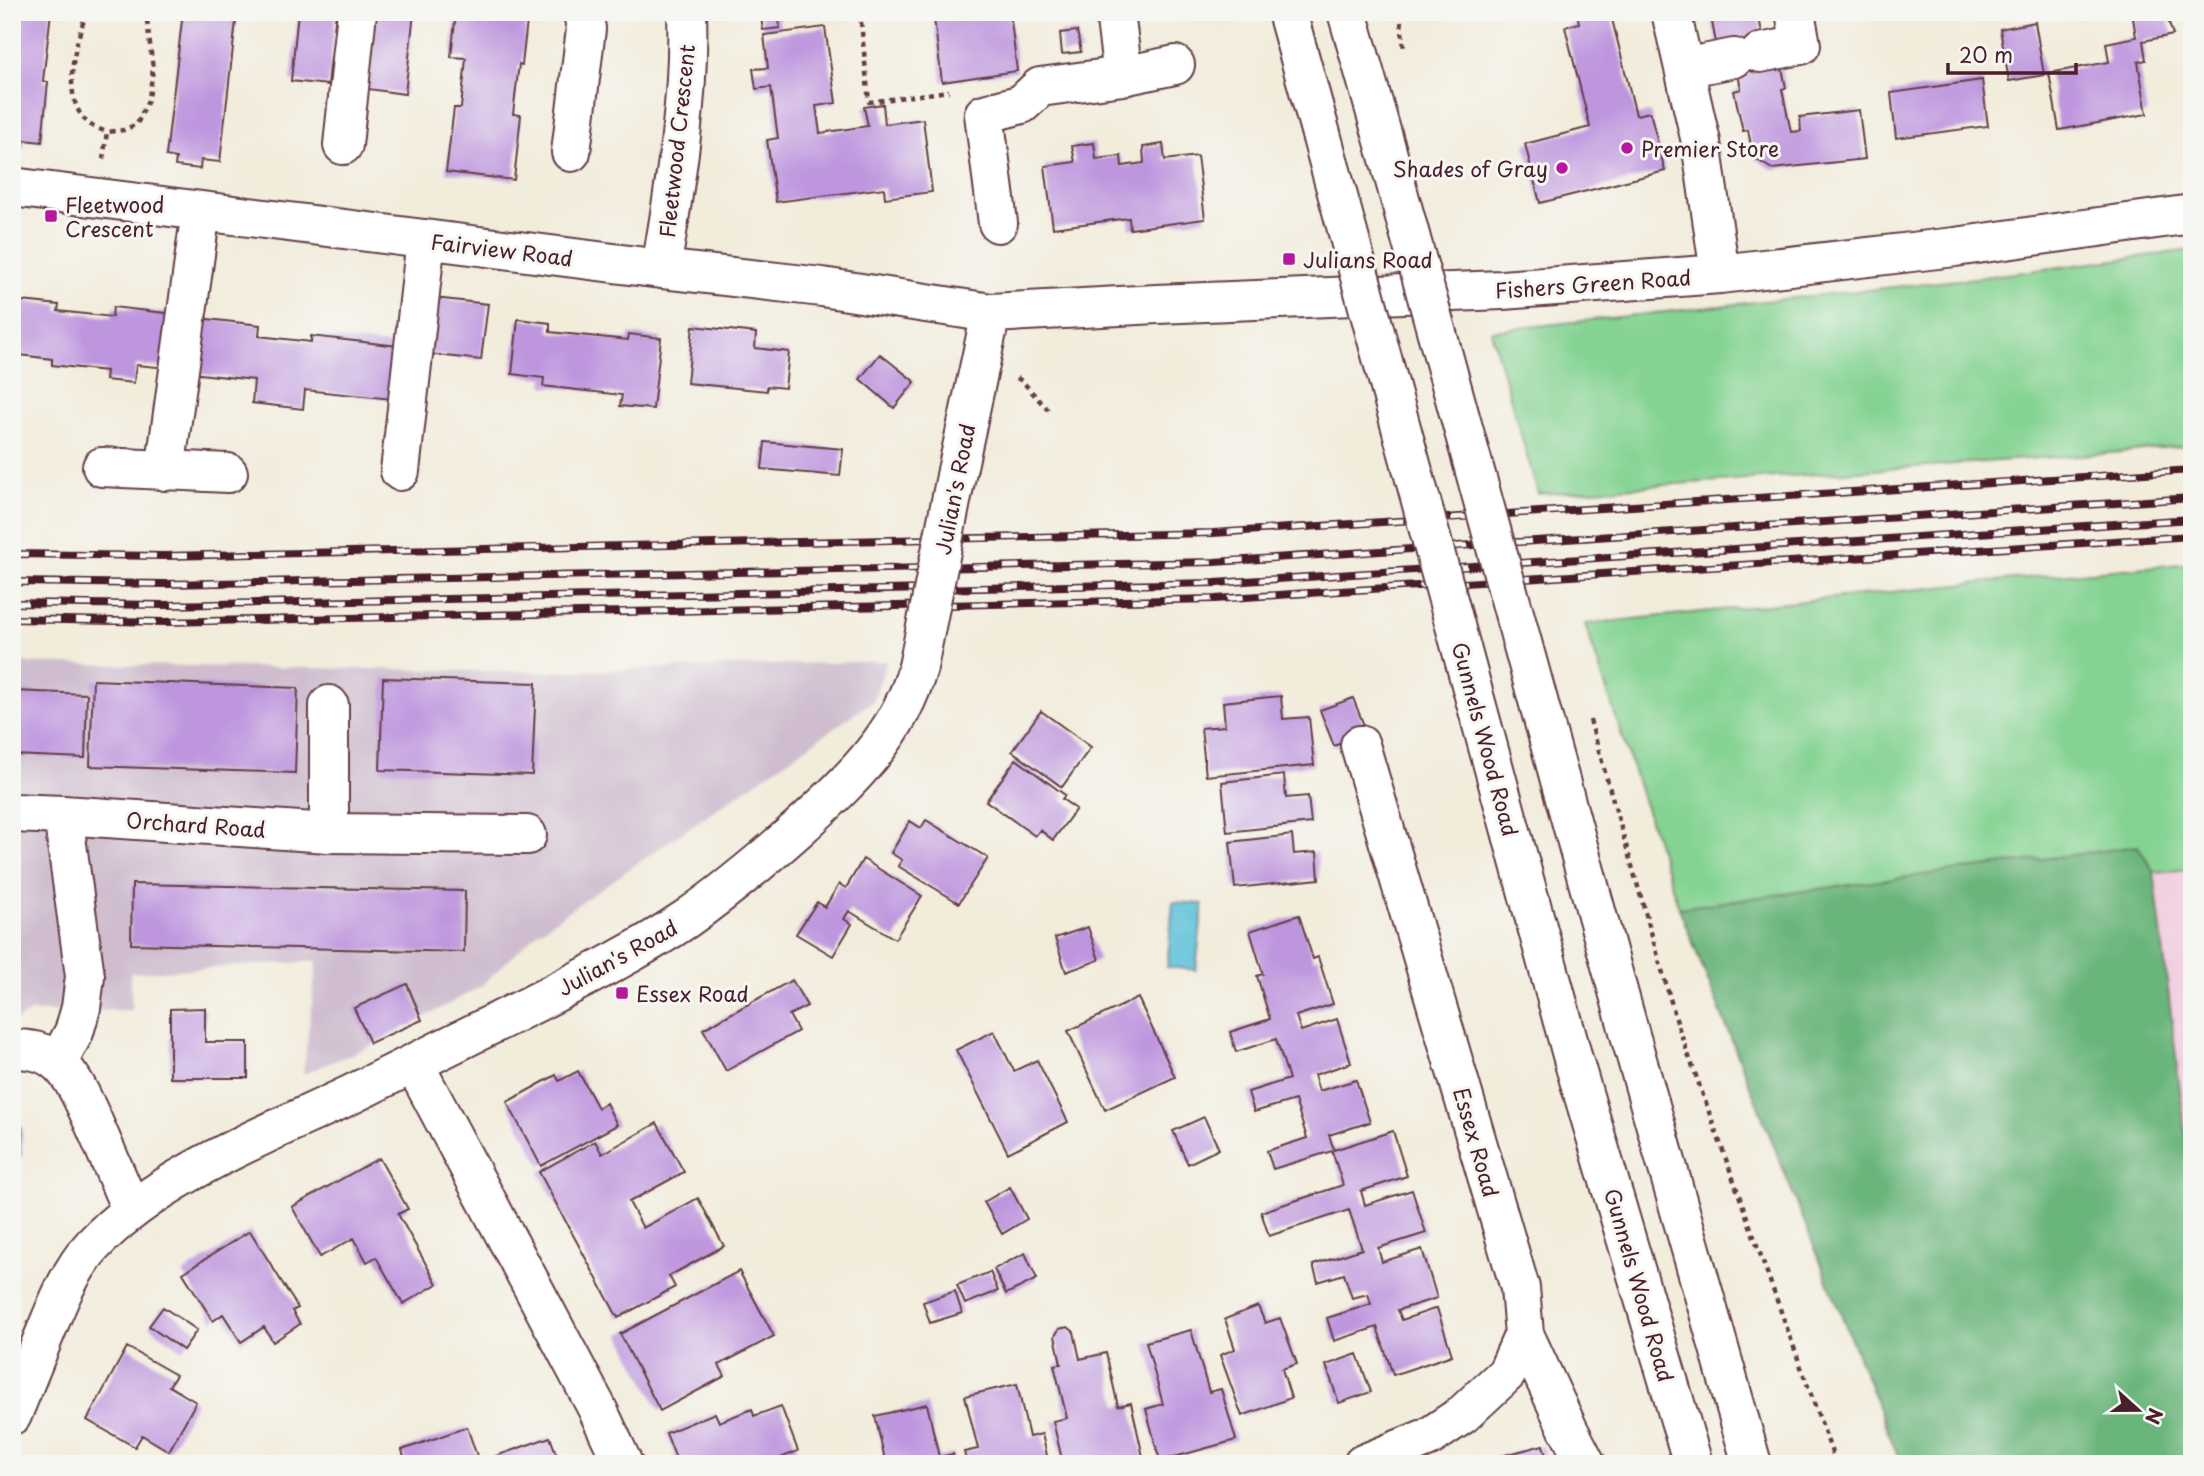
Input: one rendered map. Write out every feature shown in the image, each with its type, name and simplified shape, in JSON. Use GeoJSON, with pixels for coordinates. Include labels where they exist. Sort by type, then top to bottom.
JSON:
{"type":"FeatureCollection","features":[{"type":"Feature","properties":{"kind":"street"},"geometry":{"type":"LineString","coordinates":[[343,145],[357,12]]}},
{"type":"Feature","properties":{"kind":"street"},"geometry":{"type":"LineString","coordinates":[[571,152],[586,29],[583,12]]}},
{"type":"Feature","properties":{"kind":"street","name":"Fleetwood Crescent"},"geometry":{"type":"LineString","coordinates":[[661,269],[681,132],[688,55],[687,12]]}},
{"type":"Feature","properties":{"kind":"street"},"geometry":{"type":"LineString","coordinates":[[1115,12],[1123,76]]}},
{"type":"Feature","properties":{"kind":"street","name":"Gunnels Wood Road"},"geometry":{"type":"LineString","coordinates":[[1287,12],[1575,1066],[1693,1464]]}},
{"type":"Feature","properties":{"kind":"street"},"geometry":{"type":"LineString","coordinates":[[1347,12],[1632,1042],[1752,1464]]}},
{"type":"Feature","properties":{"kind":"street"},"geometry":{"type":"LineString","coordinates":[[1671,12],[1701,142],[1720,274]]}},
{"type":"Feature","properties":{"kind":"street"},"geometry":{"type":"LineString","coordinates":[[1684,68],[1801,45],[1795,12]]}},
{"type":"Feature","properties":{"kind":"street"},"geometry":{"type":"LineString","coordinates":[[998,223],[984,114],[1022,104],[1040,87],[1123,76],[1175,65]]}},
{"type":"Feature","properties":{"kind":"street","name":"Fairview Road"},"geometry":{"type":"LineString","coordinates":[[12,187],[822,287],[991,313]]}},
{"type":"Feature","properties":{"kind":"street"},"geometry":{"type":"LineString","coordinates":[[165,471],[201,211]]}},
{"type":"Feature","properties":{"kind":"street","name":"Fishers Green Road"},"geometry":{"type":"LineString","coordinates":[[991,313],[1502,290],[1720,274],[1955,247],[2192,214]]}},
{"type":"Feature","properties":{"kind":"street"},"geometry":{"type":"LineString","coordinates":[[400,471],[426,239]]}},
{"type":"Feature","properties":{"kind":"street","name":"Julian's Road"},"geometry":{"type":"LineString","coordinates":[[14,1406],[57,1304],[76,1269],[90,1248],[131,1209],[191,1171],[414,1064],[614,963],[686,919],[762,861],[834,796],[882,744],[900,716],[918,667],[991,313]]}},
{"type":"Feature","properties":{"kind":"street"},"geometry":{"type":"LineString","coordinates":[[102,467],[228,473]]}},
{"type":"Feature","properties":{"kind":"street"},"geometry":{"type":"LineString","coordinates":[[329,705],[329,833]]}},
{"type":"Feature","properties":{"kind":"street","name":"Essex Road"},"geometry":{"type":"LineString","coordinates":[[1360,745],[1520,1288],[1524,1335],[1507,1373],[1462,1415],[1429,1437],[1378,1461]]}},
{"type":"Feature","properties":{"kind":"street","name":"Orchard Road"},"geometry":{"type":"LineString","coordinates":[[12,813],[329,833],[527,835]]}},
{"type":"Feature","properties":{"kind":"street"},"geometry":{"type":"LineString","coordinates":[[58,1062],[74,1032],[81,1008],[85,976],[63,815]]}},
{"type":"Feature","properties":{"kind":"street"},"geometry":{"type":"LineString","coordinates":[[12,1049],[42,1052],[58,1062],[71,1078],[131,1209]]}},
{"type":"Feature","properties":{"kind":"street"},"geometry":{"type":"LineString","coordinates":[[414,1064],[596,1406],[623,1464]]}},
{"type":"Feature","properties":{"kind":"street"},"geometry":{"type":"LineString","coordinates":[[1524,1335],[1586,1464]]}},
{"type":"Feature","properties":{"kind":"path"},"geometry":{"type":"LineString","coordinates":[[87,12],[73,61],[71,89],[79,111],[91,125],[107,132],[124,130],[137,124],[149,98],[153,69],[146,12]]}},
{"type":"Feature","properties":{"kind":"path"},"geometry":{"type":"LineString","coordinates":[[860,12],[869,102],[962,89],[984,114]]}},
{"type":"Feature","properties":{"kind":"path"},"geometry":{"type":"LineString","coordinates":[[98,198],[107,132]]}},
{"type":"Feature","properties":{"kind":"path"},"geometry":{"type":"LineString","coordinates":[[1678,1026],[1836,1464]]}},
{"type":"Feature","properties":{"kind":"shaded area"},"geometry":{"type":"Polygon","coordinates":[[[887,661],[873,701],[538,932],[480,987],[371,1046],[303,1074],[317,961],[130,973],[132,1010],[30,1012],[12,1023],[12,663],[551,672],[887,661]]]}},
{"type":"Feature","properties":{"kind":"shaded area"},"geometry":{"type":"Polygon","coordinates":[[[2192,869],[2192,1191],[2154,872],[2192,869]]]}},
{"type":"Feature","properties":{"kind":"green space"},"geometry":{"type":"Polygon","coordinates":[[[2192,250],[2192,445],[1538,494],[1491,331],[1976,278],[2192,250]]]}},
{"type":"Feature","properties":{"kind":"green space"},"geometry":{"type":"Polygon","coordinates":[[[2192,563],[2192,869],[2154,872],[2138,846],[1679,908],[1585,624],[2192,563]]]}},
{"type":"Feature","properties":{"kind":"green space"},"geometry":{"type":"Polygon","coordinates":[[[2138,846],[2154,872],[2192,1191],[2192,1464],[1901,1464],[1679,908],[2138,846]]]}},
{"type":"Feature","properties":{"kind":"water"},"geometry":{"type":"Polygon","coordinates":[[[1173,902],[1203,904],[1196,970],[1167,967],[1173,902]]]}},
{"type":"Feature","properties":{"kind":"building"},"geometry":{"type":"Polygon","coordinates":[[[12,12],[51,12],[43,81],[48,82],[42,142],[24,140],[23,149],[12,148],[12,12]]]}},
{"type":"Feature","properties":{"kind":"building"},"geometry":{"type":"Polygon","coordinates":[[[183,12],[237,12],[220,162],[201,160],[200,169],[175,166],[176,158],[166,156],[183,12]]]}},
{"type":"Feature","properties":{"kind":"building"},"geometry":{"type":"Polygon","coordinates":[[[298,12],[336,12],[328,85],[291,81],[298,12]]]}},
{"type":"Feature","properties":{"kind":"building"},"geometry":{"type":"Polygon","coordinates":[[[377,12],[414,12],[405,94],[368,89],[377,12]]]}},
{"type":"Feature","properties":{"kind":"building"},"geometry":{"type":"Polygon","coordinates":[[[456,12],[528,12],[513,114],[521,115],[514,180],[446,172],[454,108],[461,108],[466,58],[451,57],[456,12]]]}},
{"type":"Feature","properties":{"kind":"building"},"geometry":{"type":"Polygon","coordinates":[[[760,12],[778,12],[780,28],[763,30],[760,12]]]}},
{"type":"Feature","properties":{"kind":"building"},"geometry":{"type":"Polygon","coordinates":[[[943,12],[1010,12],[1017,71],[942,82],[934,18],[944,17],[943,12]]]}},
{"type":"Feature","properties":{"kind":"building"},"geometry":{"type":"Polygon","coordinates":[[[1577,12],[1618,12],[1611,15],[1636,115],[1650,112],[1665,171],[1540,203],[1525,144],[1590,127],[1565,27],[1579,23],[1577,12]]]}},
{"type":"Feature","properties":{"kind":"building"},"geometry":{"type":"Polygon","coordinates":[[[1710,12],[1758,12],[1763,38],[1781,63],[1786,88],[1782,89],[1791,132],[1801,131],[1800,117],[1859,110],[1865,159],[1772,169],[1753,157],[1748,130],[1743,131],[1734,91],[1741,89],[1732,45],[1717,48],[1710,12]]]}},
{"type":"Feature","properties":{"kind":"building"},"geometry":{"type":"Polygon","coordinates":[[[2132,12],[2165,12],[2173,35],[2143,41],[2146,60],[2138,62],[2147,114],[2059,130],[2049,73],[2109,62],[2106,43],[2136,37],[2132,12]]]}},
{"type":"Feature","properties":{"kind":"building"},"geometry":{"type":"Polygon","coordinates":[[[2035,22],[2044,75],[2009,81],[2000,29],[2035,22]]]}},
{"type":"Feature","properties":{"kind":"building"},"geometry":{"type":"Polygon","coordinates":[[[825,27],[836,103],[816,106],[820,133],[868,126],[864,107],[883,104],[885,124],[923,119],[932,192],[885,198],[884,188],[776,202],[767,140],[778,138],[771,87],[756,89],[753,69],[768,68],[764,35],[825,27]]]}},
{"type":"Feature","properties":{"kind":"building"},"geometry":{"type":"Polygon","coordinates":[[[1077,31],[1081,52],[1062,54],[1060,33],[1077,31]]]}},
{"type":"Feature","properties":{"kind":"building"},"geometry":{"type":"Polygon","coordinates":[[[1982,80],[1988,126],[1896,138],[1891,93],[1982,80]]]}},
{"type":"Feature","properties":{"kind":"building"},"geometry":{"type":"Polygon","coordinates":[[[1094,143],[1096,159],[1121,156],[1122,166],[1144,163],[1143,147],[1163,144],[1165,160],[1197,156],[1205,219],[1130,229],[1129,218],[1053,228],[1045,166],[1075,162],[1072,146],[1094,143]]]}},
{"type":"Feature","properties":{"kind":"building"},"geometry":{"type":"Polygon","coordinates":[[[425,297],[488,304],[481,360],[419,353],[425,297]]]}},
{"type":"Feature","properties":{"kind":"building"},"geometry":{"type":"Polygon","coordinates":[[[12,300],[59,305],[58,311],[112,317],[113,307],[174,314],[168,368],[136,365],[134,383],[105,380],[106,371],[52,365],[52,359],[12,354],[12,300]]]}},
{"type":"Feature","properties":{"kind":"building"},"geometry":{"type":"Polygon","coordinates":[[[198,318],[260,325],[259,336],[311,342],[311,336],[398,346],[392,399],[305,390],[303,409],[252,403],[254,380],[191,373],[198,318]]]}},
{"type":"Feature","properties":{"kind":"building"},"geometry":{"type":"Polygon","coordinates":[[[518,319],[550,323],[550,332],[628,340],[629,334],[661,338],[653,409],[620,406],[622,395],[543,386],[544,378],[512,374],[518,319]]]}},
{"type":"Feature","properties":{"kind":"building"},"geometry":{"type":"Polygon","coordinates":[[[693,326],[756,333],[755,348],[789,352],[785,388],[767,386],[767,391],[687,383],[693,326]]]}},
{"type":"Feature","properties":{"kind":"building"},"geometry":{"type":"Polygon","coordinates":[[[880,354],[915,382],[894,408],[860,379],[880,354]]]}},
{"type":"Feature","properties":{"kind":"building"},"geometry":{"type":"Polygon","coordinates":[[[765,442],[843,449],[840,476],[762,469],[765,442]]]}},
{"type":"Feature","properties":{"kind":"building"},"geometry":{"type":"Polygon","coordinates":[[[383,678],[536,683],[532,775],[380,770],[383,678]]]}},
{"type":"Feature","properties":{"kind":"building"},"geometry":{"type":"Polygon","coordinates":[[[93,680],[298,688],[295,773],[90,766],[93,680]]]}},
{"type":"Feature","properties":{"kind":"building"},"geometry":{"type":"Polygon","coordinates":[[[12,691],[87,694],[85,758],[12,755],[12,691]]]}},
{"type":"Feature","properties":{"kind":"building"},"geometry":{"type":"Polygon","coordinates":[[[1281,696],[1283,719],[1309,717],[1314,765],[1206,776],[1201,728],[1225,726],[1223,702],[1281,696]]]}},
{"type":"Feature","properties":{"kind":"building"},"geometry":{"type":"Polygon","coordinates":[[[1353,698],[1367,733],[1334,746],[1320,710],[1353,698]]]}},
{"type":"Feature","properties":{"kind":"building"},"geometry":{"type":"Polygon","coordinates":[[[1041,711],[1091,747],[1062,787],[1012,751],[1041,711]]]}},
{"type":"Feature","properties":{"kind":"building"},"geometry":{"type":"Polygon","coordinates":[[[1016,759],[1065,795],[1062,799],[1076,809],[1053,840],[1040,830],[1035,836],[986,801],[1016,759]]]}},
{"type":"Feature","properties":{"kind":"building"},"geometry":{"type":"Polygon","coordinates":[[[1284,775],[1286,798],[1308,796],[1311,823],[1227,832],[1222,782],[1284,775]]]}},
{"type":"Feature","properties":{"kind":"building"},"geometry":{"type":"Polygon","coordinates":[[[926,820],[988,858],[959,903],[898,866],[902,860],[891,853],[910,821],[921,828],[926,820]]]}},
{"type":"Feature","properties":{"kind":"building"},"geometry":{"type":"Polygon","coordinates":[[[1292,835],[1294,854],[1317,852],[1319,879],[1235,888],[1230,842],[1292,835]]]}},
{"type":"Feature","properties":{"kind":"building"},"geometry":{"type":"Polygon","coordinates":[[[863,859],[922,896],[895,939],[849,911],[844,919],[852,924],[833,956],[796,934],[817,902],[825,907],[839,884],[846,888],[863,859]]]}},
{"type":"Feature","properties":{"kind":"building"},"geometry":{"type":"Polygon","coordinates":[[[132,884],[465,891],[464,952],[131,944],[132,884]]]}},
{"type":"Feature","properties":{"kind":"building"},"geometry":{"type":"Polygon","coordinates":[[[1299,915],[1313,959],[1318,957],[1333,1004],[1296,1016],[1301,1031],[1337,1019],[1351,1063],[1314,1075],[1319,1091],[1356,1080],[1370,1122],[1329,1135],[1334,1150],[1393,1131],[1407,1176],[1361,1191],[1365,1205],[1412,1190],[1426,1233],[1378,1248],[1382,1262],[1422,1249],[1437,1298],[1398,1310],[1402,1320],[1437,1308],[1452,1355],[1393,1375],[1377,1327],[1334,1341],[1327,1318],[1371,1304],[1368,1294],[1352,1298],[1344,1274],[1318,1282],[1313,1265],[1362,1249],[1349,1210],[1269,1236],[1261,1212],[1343,1185],[1332,1151],[1273,1169],[1267,1151],[1307,1138],[1295,1100],[1254,1112],[1248,1092],[1289,1079],[1276,1039],[1236,1052],[1230,1032],[1270,1019],[1257,976],[1263,974],[1250,931],[1299,915]]]}},
{"type":"Feature","properties":{"kind":"building"},"geometry":{"type":"Polygon","coordinates":[[[1088,927],[1099,960],[1066,972],[1055,938],[1088,927]]]}},
{"type":"Feature","properties":{"kind":"building"},"geometry":{"type":"Polygon","coordinates":[[[792,980],[807,1006],[789,1015],[798,1031],[726,1071],[703,1029],[792,980]]]}},
{"type":"Feature","properties":{"kind":"building"},"geometry":{"type":"Polygon","coordinates":[[[407,984],[422,1020],[370,1043],[354,1008],[407,984]]]}},
{"type":"Feature","properties":{"kind":"building"},"geometry":{"type":"Polygon","coordinates":[[[1138,998],[1175,1077],[1105,1110],[1068,1031],[1138,998]]]}},
{"type":"Feature","properties":{"kind":"building"},"geometry":{"type":"Polygon","coordinates":[[[205,1008],[205,1042],[248,1042],[248,1078],[170,1078],[170,1009],[205,1008]]]}},
{"type":"Feature","properties":{"kind":"building"},"geometry":{"type":"Polygon","coordinates":[[[994,1031],[1014,1071],[1037,1060],[1068,1122],[1008,1153],[956,1050],[994,1031]]]}},
{"type":"Feature","properties":{"kind":"building"},"geometry":{"type":"Polygon","coordinates":[[[578,1071],[598,1108],[606,1103],[617,1125],[541,1166],[507,1102],[556,1075],[559,1081],[578,1071]]]}},
{"type":"Feature","properties":{"kind":"building"},"geometry":{"type":"Polygon","coordinates":[[[1204,1117],[1219,1149],[1188,1164],[1173,1131],[1204,1117]]]}},
{"type":"Feature","properties":{"kind":"building"},"geometry":{"type":"Polygon","coordinates":[[[657,1123],[684,1172],[629,1202],[643,1228],[698,1198],[724,1246],[669,1276],[675,1287],[618,1318],[539,1172],[595,1141],[602,1154],[657,1123]]]}},
{"type":"Feature","properties":{"kind":"building"},"geometry":{"type":"Polygon","coordinates":[[[12,1127],[22,1127],[22,1157],[12,1157],[12,1127]]]}},
{"type":"Feature","properties":{"kind":"building"},"geometry":{"type":"Polygon","coordinates":[[[379,1158],[408,1209],[398,1214],[437,1284],[403,1304],[376,1257],[367,1262],[354,1238],[320,1257],[292,1207],[379,1158]]]}},
{"type":"Feature","properties":{"kind":"building"},"geometry":{"type":"Polygon","coordinates":[[[1010,1187],[1027,1219],[1002,1234],[984,1202],[1010,1187]]]}},
{"type":"Feature","properties":{"kind":"building"},"geometry":{"type":"Polygon","coordinates":[[[250,1231],[298,1308],[292,1311],[300,1324],[273,1342],[264,1327],[241,1342],[223,1314],[213,1321],[183,1273],[250,1231]]]}},
{"type":"Feature","properties":{"kind":"building"},"geometry":{"type":"Polygon","coordinates":[[[1025,1253],[1037,1279],[1006,1294],[994,1269],[1025,1253]]]}},
{"type":"Feature","properties":{"kind":"building"},"geometry":{"type":"Polygon","coordinates":[[[739,1271],[774,1336],[719,1365],[725,1376],[660,1411],[620,1334],[739,1271]]]}},
{"type":"Feature","properties":{"kind":"building"},"geometry":{"type":"Polygon","coordinates":[[[990,1272],[998,1291],[965,1304],[957,1285],[990,1272]]]}},
{"type":"Feature","properties":{"kind":"building"},"geometry":{"type":"Polygon","coordinates":[[[955,1291],[962,1313],[930,1323],[923,1302],[955,1291]]]}},
{"type":"Feature","properties":{"kind":"building"},"geometry":{"type":"Polygon","coordinates":[[[1258,1306],[1265,1323],[1280,1318],[1297,1364],[1282,1369],[1291,1398],[1242,1416],[1220,1355],[1235,1349],[1225,1319],[1258,1306]]]}},
{"type":"Feature","properties":{"kind":"building"},"geometry":{"type":"Polygon","coordinates":[[[163,1307],[197,1330],[183,1350],[149,1326],[163,1307]]]}},
{"type":"Feature","properties":{"kind":"building"},"geometry":{"type":"Polygon","coordinates":[[[1068,1327],[1074,1332],[1080,1359],[1106,1353],[1118,1406],[1131,1403],[1144,1461],[1133,1464],[1063,1464],[1053,1421],[1067,1418],[1054,1365],[1061,1364],[1055,1336],[1059,1329],[1068,1327]]]}},
{"type":"Feature","properties":{"kind":"building"},"geometry":{"type":"Polygon","coordinates":[[[1191,1330],[1209,1392],[1221,1389],[1236,1440],[1160,1461],[1146,1409],[1163,1404],[1146,1342],[1191,1330]]]}},
{"type":"Feature","properties":{"kind":"building"},"geometry":{"type":"Polygon","coordinates":[[[127,1347],[176,1375],[169,1386],[196,1402],[169,1451],[142,1435],[135,1447],[87,1420],[127,1347]]]}},
{"type":"Feature","properties":{"kind":"building"},"geometry":{"type":"Polygon","coordinates":[[[1357,1354],[1371,1392],[1339,1403],[1326,1365],[1357,1354]]]}},
{"type":"Feature","properties":{"kind":"building"},"geometry":{"type":"Polygon","coordinates":[[[1017,1384],[1029,1437],[1042,1434],[1049,1464],[967,1464],[964,1452],[978,1449],[965,1396],[1017,1384]]]}},
{"type":"Feature","properties":{"kind":"building"},"geometry":{"type":"Polygon","coordinates":[[[927,1404],[939,1457],[953,1454],[955,1464],[886,1464],[875,1416],[927,1404]]]}},
{"type":"Feature","properties":{"kind":"building"},"geometry":{"type":"Polygon","coordinates":[[[781,1406],[798,1451],[766,1464],[678,1464],[666,1433],[715,1413],[719,1422],[752,1409],[754,1416],[781,1406]]]}},
{"type":"Feature","properties":{"kind":"building"},"geometry":{"type":"Polygon","coordinates":[[[467,1427],[479,1462],[550,1437],[560,1464],[406,1464],[402,1450],[467,1427]]]}},
{"type":"Feature","properties":{"kind":"building"},"geometry":{"type":"Polygon","coordinates":[[[1543,1445],[1548,1464],[1495,1464],[1494,1458],[1543,1445]]]}},
{"type":"Feature","properties":{"kind":"railway"},"geometry":{"type":"LineString","coordinates":[[12,554],[164,556],[1213,533],[2192,470]]}},
{"type":"Feature","properties":{"kind":"railway"},"geometry":{"type":"LineString","coordinates":[[12,582],[165,584],[1214,562],[2192,498]]}},
{"type":"Feature","properties":{"kind":"railway"},"geometry":{"type":"LineString","coordinates":[[12,603],[164,605],[1215,583],[2192,519]]}},
{"type":"Feature","properties":{"kind":"railway"},"geometry":{"type":"LineString","coordinates":[[12,619],[165,622],[1215,599],[2192,536]]}},
{"type":"Feature","properties":{"kind":"place","name":"Premier Store"},"geometry":{"type":"Point","coordinates":[1627,148]}},
{"type":"Feature","properties":{"kind":"place","name":"Shades of Gray"},"geometry":{"type":"Point","coordinates":[1562,168]}},
{"type":"Feature","properties":{"kind":"place","name":"Fleetwood Crescent"},"geometry":{"type":"Point","coordinates":[51,216]}},
{"type":"Feature","properties":{"kind":"place","name":"Julians Road"},"geometry":{"type":"Point","coordinates":[1289,259]}},
{"type":"Feature","properties":{"kind":"place","name":"Essex Road"},"geometry":{"type":"Point","coordinates":[622,993]}}]}
